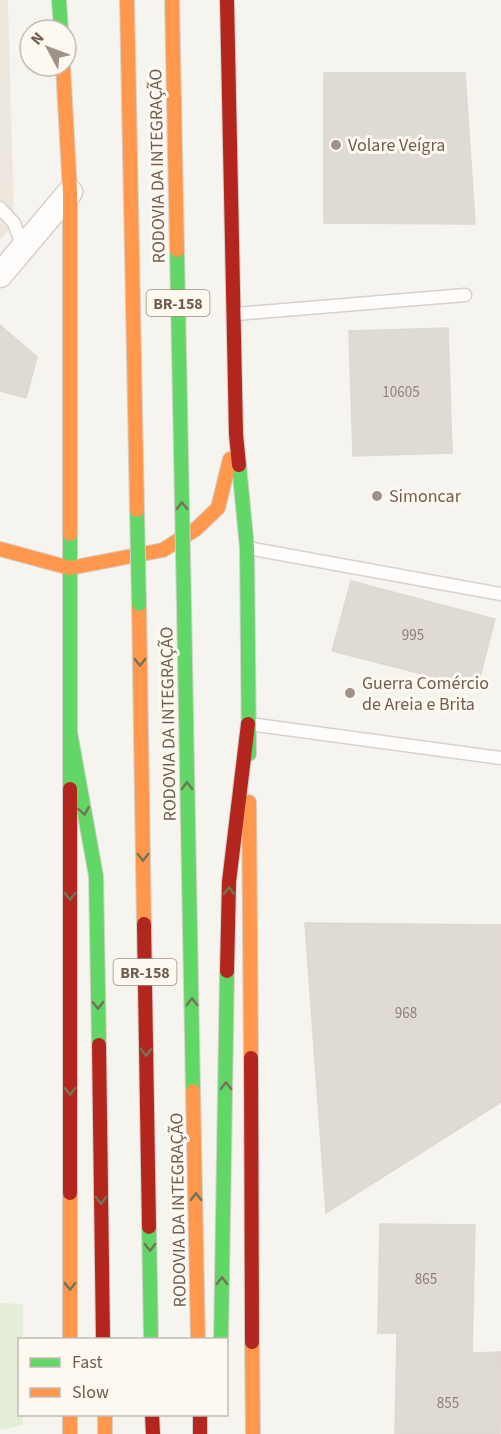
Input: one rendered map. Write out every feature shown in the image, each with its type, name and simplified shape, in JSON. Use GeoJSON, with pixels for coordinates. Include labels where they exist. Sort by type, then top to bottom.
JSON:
{"type":"FeatureCollection","features":[{"type":"Feature","properties":{"kind":"main road"},"geometry":{"type":"LineString","coordinates":[[59,0],[60,18]]}},
{"type":"Feature","properties":{"kind":"main road","name":"RODOVIA DA INTEGRAÇÃO"},"geometry":{"type":"LineString","coordinates":[[127,0],[151,1338]]}},
{"type":"Feature","properties":{"kind":"main road","name":"RODOVIA DA INTEGRAÇÃO"},"geometry":{"type":"LineString","coordinates":[[172,0],[198,1338]]}},
{"type":"Feature","properties":{"kind":"main road","name":"BR-158"},"geometry":{"type":"LineString","coordinates":[[227,0],[236,434],[247,548],[253,1434]]}},
{"type":"Feature","properties":{"kind":"main road","name":"BR-158"},"geometry":{"type":"LineString","coordinates":[[64,78],[70,192],[70,1338]]}},
{"type":"Feature","properties":{"kind":"main road"},"geometry":{"type":"LineString","coordinates":[[0,549],[70,568],[163,550],[196,529],[218,508],[236,434]]}},
{"type":"Feature","properties":{"kind":"main road","name":"BR-158"},"geometry":{"type":"LineString","coordinates":[[221,1338],[229,882],[248,724]]}},
{"type":"Feature","properties":{"kind":"main road","name":"BR-158"},"geometry":{"type":"LineString","coordinates":[[70,732],[96,876],[104,1338]]}},
{"type":"Feature","properties":{"kind":"main road"},"geometry":{"type":"LineString","coordinates":[[70,1416],[70,1434]]}},
{"type":"Feature","properties":{"kind":"main road"},"geometry":{"type":"LineString","coordinates":[[105,1416],[105,1434]]}},
{"type":"Feature","properties":{"kind":"main road"},"geometry":{"type":"LineString","coordinates":[[152,1416],[153,1434]]}},
{"type":"Feature","properties":{"kind":"main road"},"geometry":{"type":"LineString","coordinates":[[200,1416],[200,1434]]}},
{"type":"Feature","properties":{"kind":"street"},"geometry":{"type":"LineString","coordinates":[[0,275],[70,192]]}},
{"type":"Feature","properties":{"kind":"lane"},"geometry":{"type":"LineString","coordinates":[[0,208],[14,223],[23,248]]}},
{"type":"Feature","properties":{"kind":"lane"},"geometry":{"type":"LineString","coordinates":[[233,314],[465,295]]}},
{"type":"Feature","properties":{"kind":"lane"},"geometry":{"type":"LineString","coordinates":[[247,548],[501,594]]}},
{"type":"Feature","properties":{"kind":"lane"},"geometry":{"type":"LineString","coordinates":[[248,724],[501,758]]}},
{"type":"Feature","properties":{"kind":"shaded area"},"geometry":{"type":"Polygon","coordinates":[[[0,0],[8,0],[14,223],[0,240],[0,0]]]}},
{"type":"Feature","properties":{"kind":"green space"},"geometry":{"type":"Polygon","coordinates":[[[0,1303],[23,1304],[23,1338],[18,1338],[18,1416],[23,1416],[23,1425],[0,1430],[0,1303]]]}},
{"type":"Feature","properties":{"kind":"building"},"geometry":{"type":"Polygon","coordinates":[[[324,73],[465,73],[475,224],[324,223],[324,73]]]}},
{"type":"Feature","properties":{"kind":"building"},"geometry":{"type":"Polygon","coordinates":[[[0,325],[37,357],[26,398],[0,391],[0,325]]]}},
{"type":"Feature","properties":{"kind":"building"},"geometry":{"type":"Polygon","coordinates":[[[448,328],[452,453],[353,456],[349,331],[448,328]]]}},
{"type":"Feature","properties":{"kind":"building"},"geometry":{"type":"Polygon","coordinates":[[[351,581],[495,619],[477,688],[332,651],[351,581]]]}},
{"type":"Feature","properties":{"kind":"building"},"geometry":{"type":"Polygon","coordinates":[[[305,923],[501,925],[501,1102],[326,1213],[305,923]]]}},
{"type":"Feature","properties":{"kind":"building"},"geometry":{"type":"Polygon","coordinates":[[[380,1224],[475,1225],[472,1353],[501,1352],[500,1434],[395,1434],[397,1333],[378,1333],[380,1224]]]}},
{"type":"Feature","properties":{"kind":"traffic: fast"},"geometry":{"type":"LineString","coordinates":[[59,0],[60,18]]}},
{"type":"Feature","properties":{"kind":"traffic: fast"},"geometry":{"type":"LineString","coordinates":[[177,250],[184,606]]}},
{"type":"Feature","properties":{"kind":"traffic: fast"},"geometry":{"type":"LineString","coordinates":[[239,465],[247,548],[249,754]]}},
{"type":"Feature","properties":{"kind":"traffic: fast"},"geometry":{"type":"LineString","coordinates":[[137,510],[139,604]]}},
{"type":"Feature","properties":{"kind":"traffic: fast"},"geometry":{"type":"LineString","coordinates":[[70,534],[70,789]]}},
{"type":"Feature","properties":{"kind":"traffic: fast"},"geometry":{"type":"LineString","coordinates":[[184,606],[193,1091]]}},
{"type":"Feature","properties":{"kind":"traffic: fast"},"geometry":{"type":"LineString","coordinates":[[70,732],[96,876],[99,1045]]}},
{"type":"Feature","properties":{"kind":"traffic: fast"},"geometry":{"type":"LineString","coordinates":[[221,1338],[227,971]]}},
{"type":"Feature","properties":{"kind":"traffic: fast"},"geometry":{"type":"LineString","coordinates":[[149,1227],[151,1338]]}},
{"type":"Feature","properties":{"kind":"traffic: slow"},"geometry":{"type":"LineString","coordinates":[[127,0],[137,510]]}},
{"type":"Feature","properties":{"kind":"traffic: slow"},"geometry":{"type":"LineString","coordinates":[[172,0],[177,250]]}},
{"type":"Feature","properties":{"kind":"traffic: slow"},"geometry":{"type":"LineString","coordinates":[[64,78],[70,192],[70,534]]}},
{"type":"Feature","properties":{"kind":"traffic: slow"},"geometry":{"type":"LineString","coordinates":[[0,549],[70,568],[163,550],[196,529],[218,508],[230,459]]}},
{"type":"Feature","properties":{"kind":"traffic: slow"},"geometry":{"type":"LineString","coordinates":[[139,604],[144,924]]}},
{"type":"Feature","properties":{"kind":"traffic: slow"},"geometry":{"type":"LineString","coordinates":[[249,802],[251,1058]]}},
{"type":"Feature","properties":{"kind":"traffic: slow"},"geometry":{"type":"LineString","coordinates":[[193,1091],[198,1338]]}},
{"type":"Feature","properties":{"kind":"traffic: slow"},"geometry":{"type":"LineString","coordinates":[[70,1193],[70,1338]]}},
{"type":"Feature","properties":{"kind":"traffic: slow"},"geometry":{"type":"LineString","coordinates":[[252,1342],[253,1434]]}},
{"type":"Feature","properties":{"kind":"traffic: slow"},"geometry":{"type":"LineString","coordinates":[[70,1416],[70,1434]]}},
{"type":"Feature","properties":{"kind":"traffic: slow"},"geometry":{"type":"LineString","coordinates":[[105,1416],[105,1434]]}},
{"type":"Feature","properties":{"kind":"traffic: jam"},"geometry":{"type":"LineString","coordinates":[[227,0],[236,434],[239,465]]}},
{"type":"Feature","properties":{"kind":"traffic: jam"},"geometry":{"type":"LineString","coordinates":[[227,971],[229,882],[248,724]]}},
{"type":"Feature","properties":{"kind":"traffic: jam"},"geometry":{"type":"LineString","coordinates":[[70,789],[70,1193]]}},
{"type":"Feature","properties":{"kind":"traffic: jam"},"geometry":{"type":"LineString","coordinates":[[144,924],[149,1227]]}},
{"type":"Feature","properties":{"kind":"traffic: jam"},"geometry":{"type":"LineString","coordinates":[[99,1045],[103,1338]]}},
{"type":"Feature","properties":{"kind":"traffic: jam"},"geometry":{"type":"LineString","coordinates":[[251,1058],[252,1342]]}},
{"type":"Feature","properties":{"kind":"traffic: jam"},"geometry":{"type":"LineString","coordinates":[[152,1416],[153,1434]]}},
{"type":"Feature","properties":{"kind":"traffic: jam"},"geometry":{"type":"LineString","coordinates":[[200,1416],[200,1434]]}},
{"type":"Feature","properties":{"kind":"place","name":"Volare Veígra"},"geometry":{"type":"Point","coordinates":[336,145]}},
{"type":"Feature","properties":{"kind":"place","name":"Simoncar"},"geometry":{"type":"Point","coordinates":[377,496]}},
{"type":"Feature","properties":{"kind":"place","name":"Guerra Comércio de Areia e Brita"},"geometry":{"type":"Point","coordinates":[350,693]}}]}
